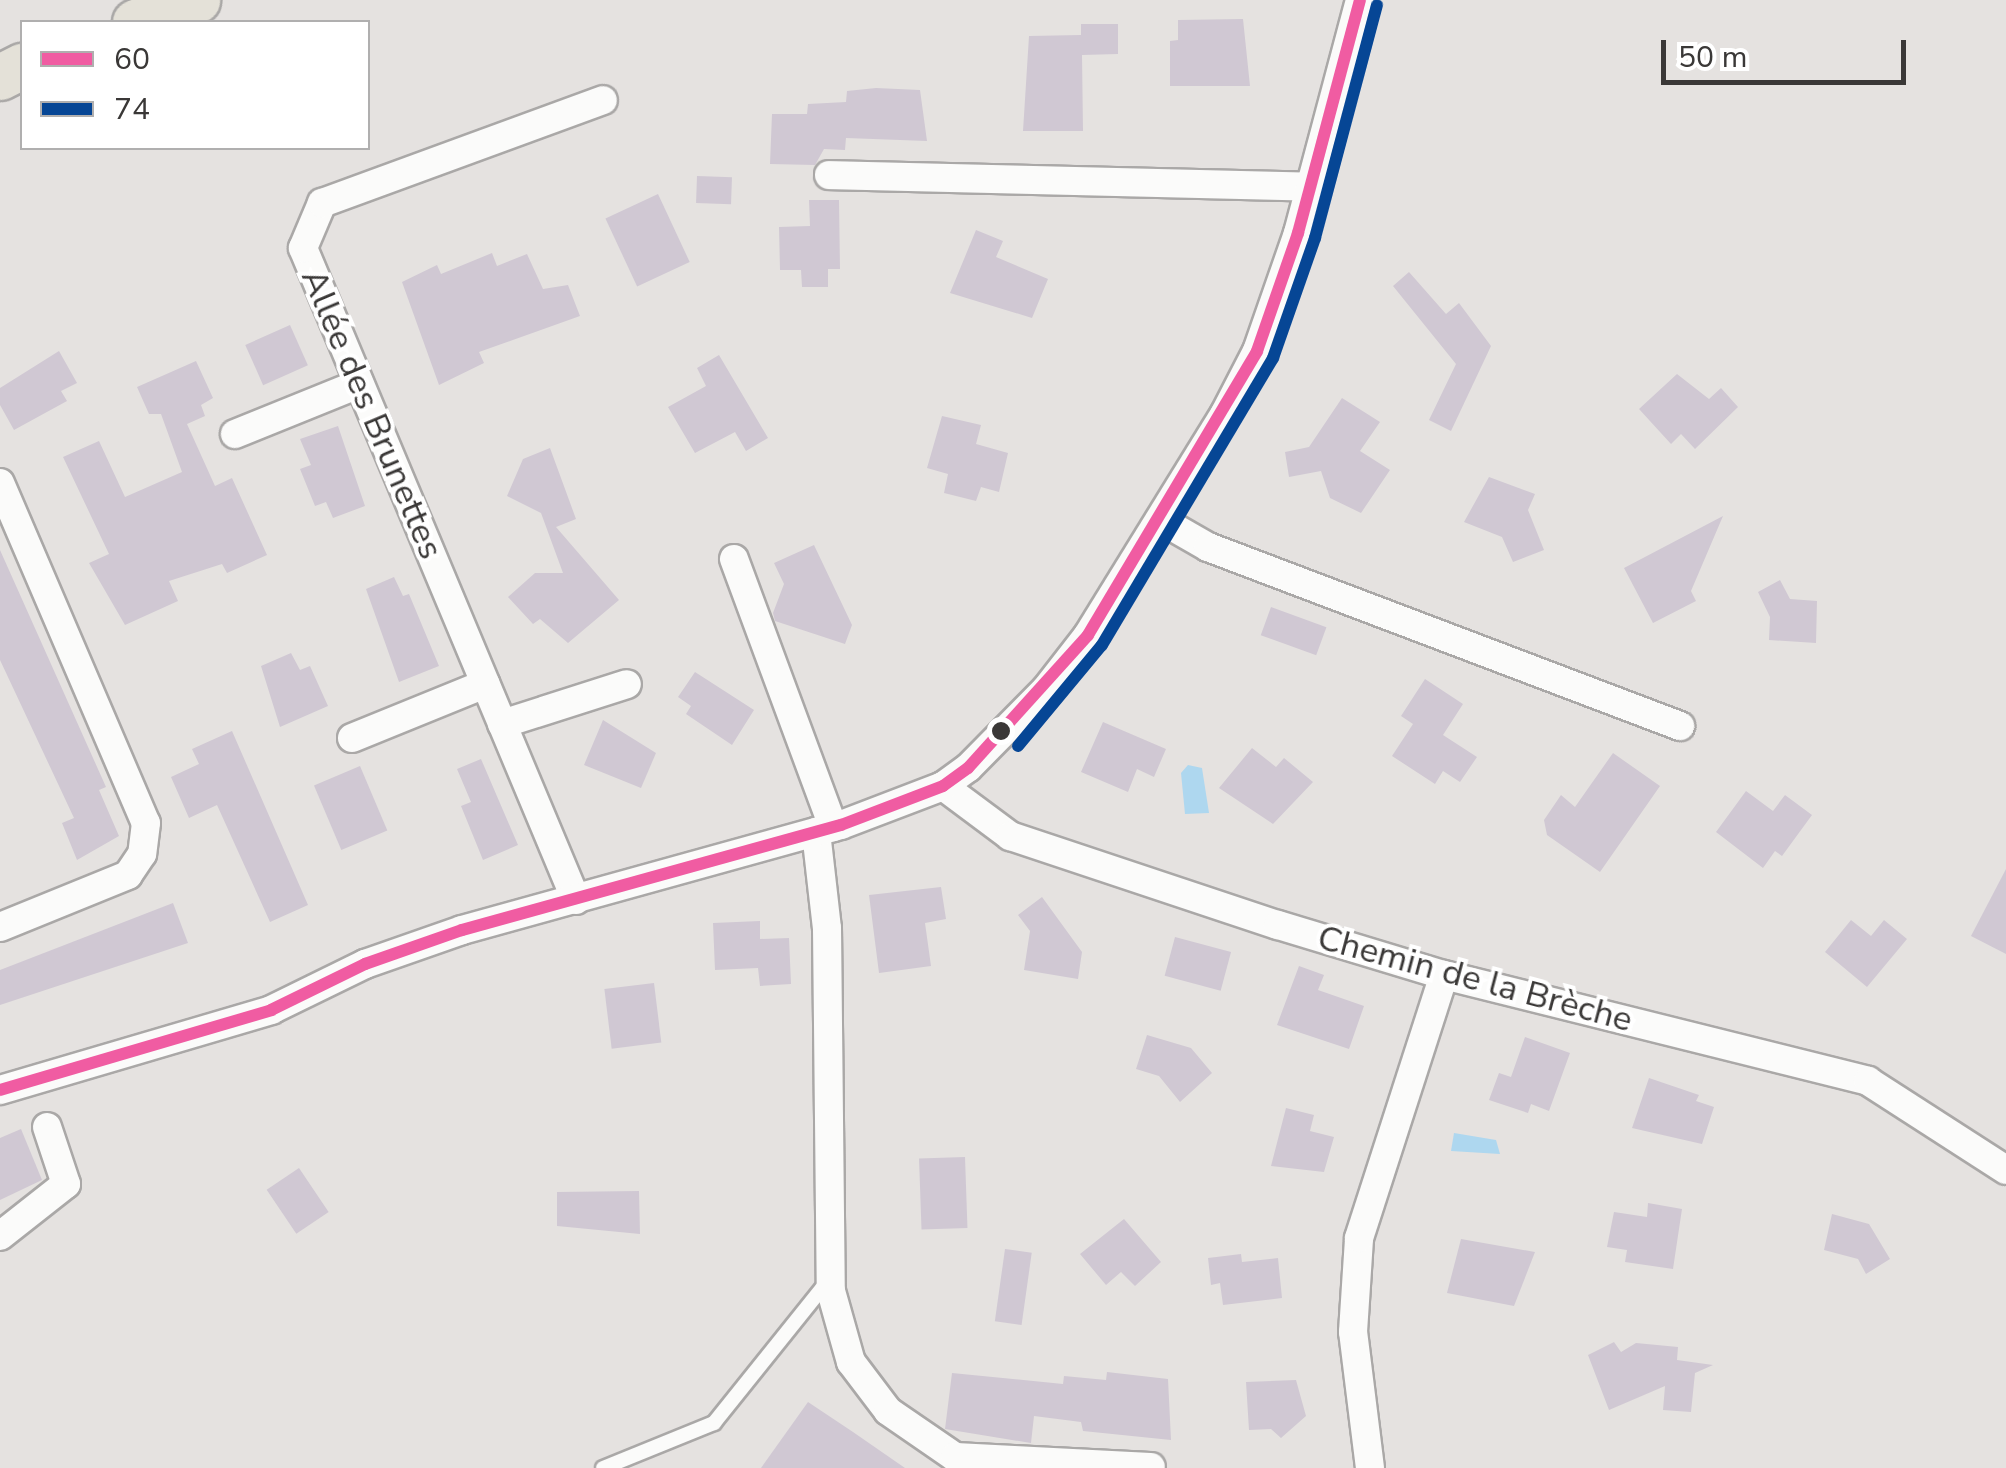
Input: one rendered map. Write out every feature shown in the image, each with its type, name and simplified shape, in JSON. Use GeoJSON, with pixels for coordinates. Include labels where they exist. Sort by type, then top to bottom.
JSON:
{"type":"FeatureCollection","features":[{"type":"Feature","properties":{"kind":"main road"},"geometry":{"type":"LineString","coordinates":[[141,20],[198,0]]}},
{"type":"Feature","properties":{"kind":"street"},"geometry":{"type":"LineString","coordinates":[[0,1090],[188,1039],[272,1010],[366,964],[824,829],[943,786],[1005,735],[1046,689],[1161,520],[1257,351],[1310,187],[1360,0]]}},
{"type":"Feature","properties":{"kind":"street","name":"Allée des Brunettes"},"geometry":{"type":"LineString","coordinates":[[576,900],[303,248],[322,203],[603,100]]}},
{"type":"Feature","properties":{"kind":"street"},"geometry":{"type":"LineString","coordinates":[[829,175],[1310,187]]}},
{"type":"Feature","properties":{"kind":"street"},"geometry":{"type":"LineString","coordinates":[[235,434],[359,384]]}},
{"type":"Feature","properties":{"kind":"street"},"geometry":{"type":"LineString","coordinates":[[0,483],[146,823],[142,854],[128,874],[0,927]]}},
{"type":"Feature","properties":{"kind":"street"},"geometry":{"type":"LineString","coordinates":[[1161,520],[1208,547],[1680,726]]}},
{"type":"Feature","properties":{"kind":"street"},"geometry":{"type":"LineString","coordinates":[[734,559],[824,829],[830,1277],[851,1362],[888,1411],[955,1457],[1151,1466]]}},
{"type":"Feature","properties":{"kind":"street"},"geometry":{"type":"LineString","coordinates":[[352,738],[485,684]]}},
{"type":"Feature","properties":{"kind":"street"},"geometry":{"type":"LineString","coordinates":[[502,724],[627,684]]}},
{"type":"Feature","properties":{"kind":"street","name":"Chemin de la Brèche"},"geometry":{"type":"LineString","coordinates":[[943,786],[1010,836],[1444,975],[1868,1081],[2006,1170]]}},
{"type":"Feature","properties":{"kind":"street"},"geometry":{"type":"LineString","coordinates":[[1370,1468],[1354,1332],[1359,1238],[1444,975]]}},
{"type":"Feature","properties":{"kind":"street"},"geometry":{"type":"LineString","coordinates":[[0,1236],[66,1184],[48,1127]]}},
{"type":"Feature","properties":{"kind":"lane"},"geometry":{"type":"LineString","coordinates":[[603,1468],[714,1423],[830,1277]]}},
{"type":"Feature","properties":{"kind":"water"},"geometry":{"type":"Polygon","coordinates":[[[1188,765],[1202,768],[1209,813],[1185,814],[1181,773],[1188,765]]]}},
{"type":"Feature","properties":{"kind":"water"},"geometry":{"type":"Polygon","coordinates":[[[1454,1133],[1496,1140],[1500,1154],[1451,1151],[1454,1133]]]}},
{"type":"Feature","properties":{"kind":"building"},"geometry":{"type":"Polygon","coordinates":[[[1243,19],[1250,86],[1170,86],[1170,41],[1178,40],[1178,20],[1243,19]]]}},
{"type":"Feature","properties":{"kind":"building"},"geometry":{"type":"Polygon","coordinates":[[[1081,24],[1118,24],[1118,54],[1082,55],[1083,131],[1023,131],[1029,36],[1081,35],[1081,24]]]}},
{"type":"Feature","properties":{"kind":"building"},"geometry":{"type":"Polygon","coordinates":[[[920,90],[927,141],[846,138],[845,150],[824,149],[815,165],[770,164],[772,114],[807,114],[808,104],[846,102],[847,91],[920,90]]]}},
{"type":"Feature","properties":{"kind":"building"},"geometry":{"type":"Polygon","coordinates":[[[697,176],[732,177],[731,204],[696,203],[697,176]]]}},
{"type":"Feature","properties":{"kind":"building"},"geometry":{"type":"Polygon","coordinates":[[[658,194],[690,262],[637,286],[605,219],[658,194]]]}},
{"type":"Feature","properties":{"kind":"building"},"geometry":{"type":"Polygon","coordinates":[[[809,200],[839,200],[840,269],[828,269],[828,287],[802,287],[801,270],[780,270],[779,227],[810,226],[809,200]]]}},
{"type":"Feature","properties":{"kind":"building"},"geometry":{"type":"Polygon","coordinates":[[[976,230],[1003,241],[996,257],[1048,279],[1032,318],[950,293],[976,230]]]}},
{"type":"Feature","properties":{"kind":"building"},"geometry":{"type":"Polygon","coordinates":[[[492,253],[497,266],[527,254],[543,289],[568,285],[580,316],[479,352],[484,363],[439,385],[402,282],[437,265],[441,274],[492,253]]]}},
{"type":"Feature","properties":{"kind":"building"},"geometry":{"type":"Polygon","coordinates":[[[1409,272],[1446,314],[1459,303],[1491,346],[1451,431],[1429,420],[1456,364],[1393,286],[1409,272]]]}},
{"type":"Feature","properties":{"kind":"building"},"geometry":{"type":"Polygon","coordinates":[[[290,325],[308,365],[263,385],[245,345],[290,325]]]}},
{"type":"Feature","properties":{"kind":"building"},"geometry":{"type":"Polygon","coordinates":[[[59,351],[77,383],[61,391],[67,401],[14,430],[0,405],[0,388],[59,351]]]}},
{"type":"Feature","properties":{"kind":"building"},"geometry":{"type":"Polygon","coordinates":[[[719,355],[768,438],[746,451],[735,432],[695,453],[668,407],[706,386],[697,368],[719,355]]]}},
{"type":"Feature","properties":{"kind":"building"},"geometry":{"type":"Polygon","coordinates":[[[196,361],[213,398],[201,405],[205,416],[187,424],[215,486],[232,478],[267,555],[227,573],[222,564],[169,581],[178,601],[125,625],[89,563],[109,554],[63,457],[99,441],[125,497],[182,472],[161,414],[149,414],[137,387],[196,361]]]}},
{"type":"Feature","properties":{"kind":"building"},"geometry":{"type":"Polygon","coordinates":[[[1677,374],[1709,399],[1721,388],[1738,407],[1695,449],[1681,434],[1671,444],[1639,409],[1677,374]]]}},
{"type":"Feature","properties":{"kind":"building"},"geometry":{"type":"Polygon","coordinates":[[[1342,398],[1380,422],[1360,451],[1390,470],[1361,513],[1330,498],[1321,471],[1289,477],[1285,452],[1309,447],[1342,398]]]}},
{"type":"Feature","properties":{"kind":"building"},"geometry":{"type":"Polygon","coordinates":[[[942,416],[981,425],[976,444],[1008,453],[999,492],[981,487],[976,501],[944,493],[948,474],[927,468],[942,416]]]}},
{"type":"Feature","properties":{"kind":"building"},"geometry":{"type":"Polygon","coordinates":[[[338,426],[365,506],[333,518],[326,502],[315,506],[300,469],[311,465],[300,439],[338,426]]]}},
{"type":"Feature","properties":{"kind":"building"},"geometry":{"type":"Polygon","coordinates":[[[550,448],[576,519],[556,527],[619,600],[568,643],[540,619],[533,624],[508,597],[535,573],[563,573],[541,513],[507,496],[523,459],[550,448]]]}},
{"type":"Feature","properties":{"kind":"building"},"geometry":{"type":"Polygon","coordinates":[[[1489,477],[1535,494],[1528,510],[1544,550],[1513,562],[1502,537],[1464,522],[1489,477]]]}},
{"type":"Feature","properties":{"kind":"building"},"geometry":{"type":"Polygon","coordinates":[[[1723,516],[1691,591],[1696,601],[1653,623],[1624,568],[1723,516]]]}},
{"type":"Feature","properties":{"kind":"building"},"geometry":{"type":"Polygon","coordinates":[[[814,545],[852,625],[845,644],[775,621],[773,613],[784,584],[774,563],[814,545]]]}},
{"type":"Feature","properties":{"kind":"building"},"geometry":{"type":"Polygon","coordinates":[[[0,550],[106,787],[99,790],[119,836],[77,860],[62,823],[74,818],[0,660],[0,550]]]}},
{"type":"Feature","properties":{"kind":"building"},"geometry":{"type":"Polygon","coordinates":[[[394,577],[403,596],[409,594],[439,666],[399,682],[366,589],[394,577]]]}},
{"type":"Feature","properties":{"kind":"building"},"geometry":{"type":"Polygon","coordinates":[[[1780,580],[1790,599],[1817,601],[1816,643],[1769,640],[1770,617],[1758,592],[1780,580]]]}},
{"type":"Feature","properties":{"kind":"building"},"geometry":{"type":"Polygon","coordinates":[[[1271,607],[1326,627],[1316,655],[1261,635],[1271,607]]]}},
{"type":"Feature","properties":{"kind":"building"},"geometry":{"type":"Polygon","coordinates":[[[291,653],[300,670],[310,666],[328,706],[280,727],[261,666],[291,653]]]}},
{"type":"Feature","properties":{"kind":"building"},"geometry":{"type":"Polygon","coordinates":[[[695,672],[754,710],[732,745],[686,714],[691,706],[678,697],[695,672]]]}},
{"type":"Feature","properties":{"kind":"building"},"geometry":{"type":"Polygon","coordinates":[[[1425,679],[1463,704],[1443,735],[1477,757],[1460,782],[1443,771],[1435,784],[1392,756],[1413,724],[1401,716],[1425,679]]]}},
{"type":"Feature","properties":{"kind":"building"},"geometry":{"type":"Polygon","coordinates":[[[603,720],[656,753],[641,788],[584,765],[603,720]]]}},
{"type":"Feature","properties":{"kind":"building"},"geometry":{"type":"Polygon","coordinates":[[[1103,722],[1166,749],[1154,777],[1137,769],[1128,792],[1081,772],[1103,722]]]}},
{"type":"Feature","properties":{"kind":"building"},"geometry":{"type":"Polygon","coordinates":[[[232,731],[308,905],[270,922],[217,805],[189,818],[171,777],[199,764],[192,749],[232,731]]]}},
{"type":"Feature","properties":{"kind":"building"},"geometry":{"type":"Polygon","coordinates":[[[1252,748],[1276,767],[1284,758],[1313,782],[1273,824],[1219,788],[1252,748]]]}},
{"type":"Feature","properties":{"kind":"building"},"geometry":{"type":"Polygon","coordinates":[[[1613,753],[1660,786],[1600,872],[1547,835],[1544,820],[1561,795],[1575,807],[1613,753]]]}},
{"type":"Feature","properties":{"kind":"building"},"geometry":{"type":"Polygon","coordinates":[[[481,759],[518,845],[483,860],[461,806],[471,802],[457,769],[481,759]]]}},
{"type":"Feature","properties":{"kind":"building"},"geometry":{"type":"Polygon","coordinates":[[[360,766],[387,830],[341,850],[314,786],[360,766]]]}},
{"type":"Feature","properties":{"kind":"building"},"geometry":{"type":"Polygon","coordinates":[[[1746,791],[1773,811],[1785,795],[1812,815],[1782,856],[1775,851],[1763,868],[1716,832],[1746,791]]]}},
{"type":"Feature","properties":{"kind":"building"},"geometry":{"type":"Polygon","coordinates":[[[2006,869],[2006,954],[1971,936],[2006,869]]]}},
{"type":"Feature","properties":{"kind":"building"},"geometry":{"type":"Polygon","coordinates":[[[941,887],[946,919],[925,923],[931,966],[879,973],[869,895],[941,887]]]}},
{"type":"Feature","properties":{"kind":"building"},"geometry":{"type":"Polygon","coordinates":[[[1042,897],[1082,952],[1078,979],[1024,970],[1030,931],[1018,915],[1042,897]]]}},
{"type":"Feature","properties":{"kind":"building"},"geometry":{"type":"Polygon","coordinates":[[[173,903],[188,943],[0,1005],[0,970],[173,903]]]}},
{"type":"Feature","properties":{"kind":"building"},"geometry":{"type":"Polygon","coordinates":[[[1851,920],[1871,936],[1884,920],[1907,939],[1867,987],[1825,952],[1851,920]]]}},
{"type":"Feature","properties":{"kind":"building"},"geometry":{"type":"Polygon","coordinates":[[[760,921],[760,939],[789,938],[791,984],[760,986],[758,968],[715,970],[713,923],[760,921]]]}},
{"type":"Feature","properties":{"kind":"building"},"geometry":{"type":"Polygon","coordinates":[[[1175,937],[1231,952],[1221,991],[1165,976],[1175,937]]]}},
{"type":"Feature","properties":{"kind":"building"},"geometry":{"type":"Polygon","coordinates":[[[1299,966],[1324,975],[1318,990],[1364,1006],[1349,1049],[1277,1025],[1299,966]]]}},
{"type":"Feature","properties":{"kind":"building"},"geometry":{"type":"Polygon","coordinates":[[[654,983],[661,1043],[612,1049],[604,989],[654,983]]]}},
{"type":"Feature","properties":{"kind":"building"},"geometry":{"type":"Polygon","coordinates":[[[1147,1035],[1191,1048],[1212,1073],[1180,1102],[1159,1076],[1136,1069],[1147,1035]]]}},
{"type":"Feature","properties":{"kind":"building"},"geometry":{"type":"Polygon","coordinates":[[[1525,1037],[1570,1053],[1549,1111],[1531,1104],[1528,1113],[1489,1100],[1499,1073],[1511,1077],[1525,1037]]]}},
{"type":"Feature","properties":{"kind":"building"},"geometry":{"type":"Polygon","coordinates":[[[1649,1078],[1699,1095],[1696,1101],[1714,1107],[1702,1144],[1632,1128],[1649,1078]]]}},
{"type":"Feature","properties":{"kind":"building"},"geometry":{"type":"Polygon","coordinates":[[[1286,1108],[1314,1115],[1310,1131],[1334,1137],[1324,1172],[1271,1166],[1286,1108]]]}},
{"type":"Feature","properties":{"kind":"building"},"geometry":{"type":"Polygon","coordinates":[[[21,1129],[42,1180],[0,1200],[0,1138],[21,1129]]]}},
{"type":"Feature","properties":{"kind":"building"},"geometry":{"type":"Polygon","coordinates":[[[965,1157],[967,1228],[922,1230],[919,1159],[965,1157]]]}},
{"type":"Feature","properties":{"kind":"building"},"geometry":{"type":"Polygon","coordinates":[[[299,1168],[329,1212],[296,1234],[267,1190],[299,1168]]]}},
{"type":"Feature","properties":{"kind":"building"},"geometry":{"type":"Polygon","coordinates":[[[639,1191],[640,1234],[557,1226],[557,1192],[639,1191]]]}},
{"type":"Feature","properties":{"kind":"building"},"geometry":{"type":"Polygon","coordinates":[[[1648,1203],[1682,1209],[1673,1269],[1625,1262],[1627,1250],[1607,1247],[1614,1212],[1647,1217],[1648,1203]]]}},
{"type":"Feature","properties":{"kind":"building"},"geometry":{"type":"Polygon","coordinates":[[[1832,1214],[1869,1224],[1890,1259],[1866,1274],[1858,1259],[1824,1250],[1832,1214]]]}},
{"type":"Feature","properties":{"kind":"building"},"geometry":{"type":"Polygon","coordinates":[[[1124,1219],[1161,1262],[1135,1286],[1121,1272],[1106,1285],[1080,1254],[1124,1219]]]}},
{"type":"Feature","properties":{"kind":"building"},"geometry":{"type":"Polygon","coordinates":[[[1461,1239],[1535,1252],[1514,1306],[1447,1293],[1461,1239]]]}},
{"type":"Feature","properties":{"kind":"building"},"geometry":{"type":"Polygon","coordinates":[[[1005,1249],[1032,1253],[1022,1325],[995,1321],[1005,1249]]]}},
{"type":"Feature","properties":{"kind":"building"},"geometry":{"type":"Polygon","coordinates":[[[1241,1254],[1242,1262],[1278,1258],[1282,1298],[1223,1305],[1220,1283],[1211,1285],[1208,1258],[1241,1254]]]}},
{"type":"Feature","properties":{"kind":"building"},"geometry":{"type":"Polygon","coordinates":[[[1614,1342],[1621,1352],[1636,1343],[1678,1347],[1677,1360],[1713,1365],[1695,1373],[1691,1412],[1663,1410],[1665,1386],[1609,1410],[1588,1355],[1614,1342]]]}},
{"type":"Feature","properties":{"kind":"building"},"geometry":{"type":"Polygon","coordinates":[[[1107,1372],[1168,1379],[1171,1440],[1083,1431],[1081,1422],[1034,1416],[1031,1443],[945,1429],[952,1373],[1063,1384],[1064,1376],[1106,1380],[1107,1372]]]}},
{"type":"Feature","properties":{"kind":"building"},"geometry":{"type":"Polygon","coordinates":[[[1296,1380],[1306,1416],[1281,1438],[1271,1429],[1249,1430],[1246,1382],[1296,1380]]]}},
{"type":"Feature","properties":{"kind":"building"},"geometry":{"type":"Polygon","coordinates":[[[808,1402],[853,1432],[905,1468],[761,1468],[808,1402]]]}},
{"type":"Feature","properties":{"kind":"transit line","name":"60"},"geometry":{"type":"LineString","coordinates":[[0,1090],[271,1010],[365,964],[462,930],[841,825],[943,786],[968,768],[1088,635],[1257,351],[1298,233],[1360,0]]}},
{"type":"Feature","properties":{"kind":"transit line","name":"74"},"geometry":{"type":"LineString","coordinates":[[1018,746],[1102,645],[1273,358],[1315,238],[1377,5]]}}]}
